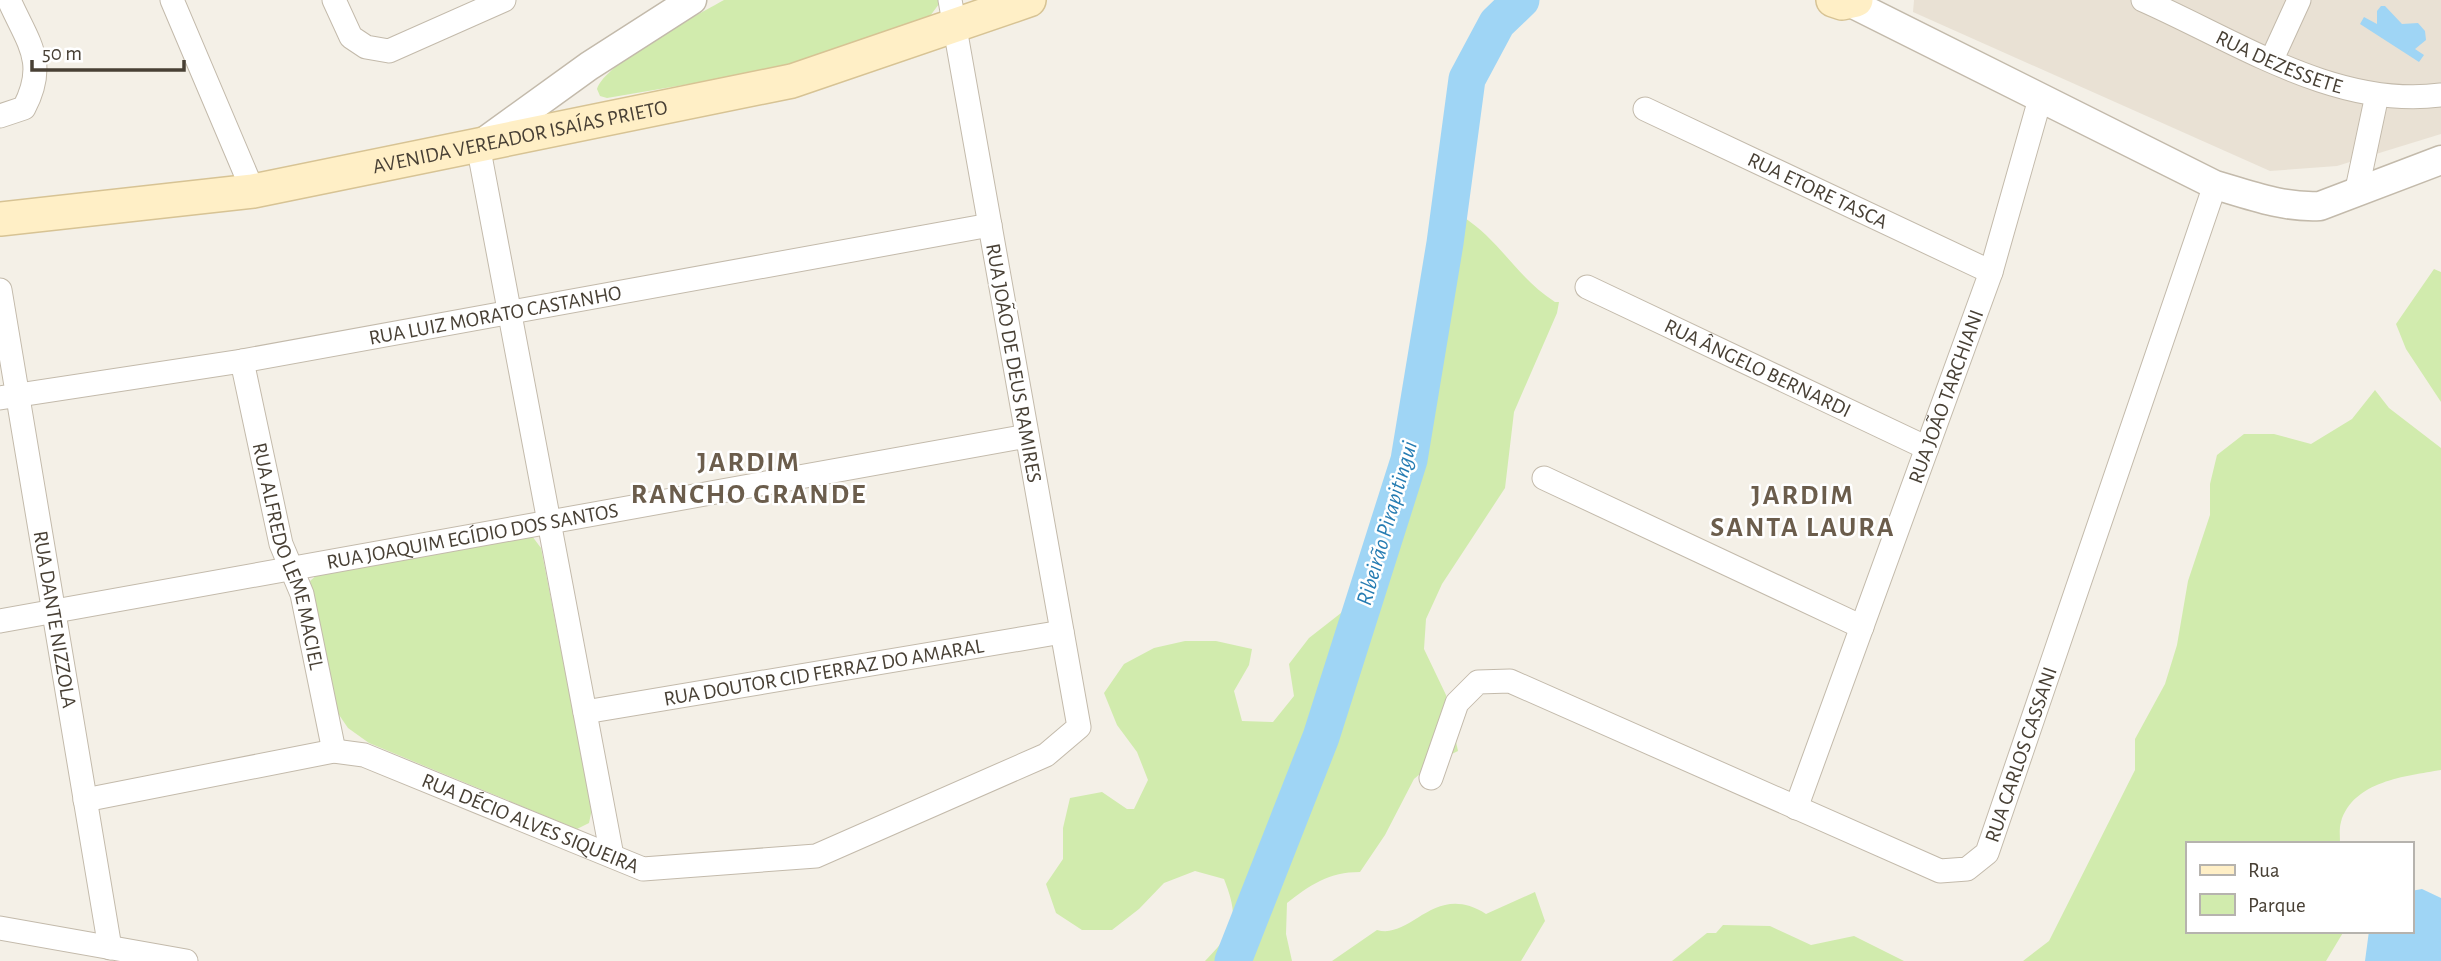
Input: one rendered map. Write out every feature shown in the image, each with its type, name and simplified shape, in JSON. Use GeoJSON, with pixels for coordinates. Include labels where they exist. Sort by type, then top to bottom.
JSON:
{"type":"FeatureCollection","features":[{"type":"Feature","properties":{"kind":"main road","name":"AVENIDA VEREADOR ISAÍAS PRIETO"},"geometry":{"type":"LineString","coordinates":[[0,219],[253,191],[792,81],[952,12],[1029,0]]}},
{"type":"Feature","properties":{"kind":"street"},"geometry":{"type":"LineString","coordinates":[[0,116],[24,108],[36,86],[37,62],[9,0]]}},
{"type":"Feature","properties":{"kind":"street"},"geometry":{"type":"LineString","coordinates":[[173,0],[253,191]]}},
{"type":"Feature","properties":{"kind":"street"},"geometry":{"type":"LineString","coordinates":[[334,0],[351,37],[366,47],[389,51],[504,0]]}},
{"type":"Feature","properties":{"kind":"street"},"geometry":{"type":"LineString","coordinates":[[612,856],[478,145],[589,66],[692,0]]}},
{"type":"Feature","properties":{"kind":"street","name":"RUA DEZESSETE"},"geometry":{"type":"LineString","coordinates":[[2143,0],[2272,60],[2341,86],[2377,95],[2432,96]]}},
{"type":"Feature","properties":{"kind":"street"},"geometry":{"type":"LineString","coordinates":[[2272,60],[2299,0]]}},
{"type":"Feature","properties":{"kind":"street"},"geometry":{"type":"LineString","coordinates":[[1847,1],[2216,185],[2273,203],[2300,207],[2320,206],[2441,160]]}},
{"type":"Feature","properties":{"kind":"street","name":"RUA JOÃO DE DEUS RAMIRES"},"geometry":{"type":"LineString","coordinates":[[952,12],[1079,727]]}},
{"type":"Feature","properties":{"kind":"street"},"geometry":{"type":"LineString","coordinates":[[2356,194],[2377,95]]}},
{"type":"Feature","properties":{"kind":"street","name":"RUA JOÃO TARCHIANI"},"geometry":{"type":"LineString","coordinates":[[1796,808],[1991,272],[2040,99]]}},
{"type":"Feature","properties":{"kind":"street","name":"RUA ETORE TASCA"},"geometry":{"type":"LineString","coordinates":[[1645,109],[1991,272]]}},
{"type":"Feature","properties":{"kind":"street","name":"RUA CARLOS CASSANI"},"geometry":{"type":"LineString","coordinates":[[1431,778],[1457,703],[1478,682],[1510,681],[1940,871],[1967,869],[1987,853],[2216,185]]}},
{"type":"Feature","properties":{"kind":"street","name":"RUA LUIZ MORATO CASTANHO"},"geometry":{"type":"LineString","coordinates":[[9,397],[242,362],[990,225]]}},
{"type":"Feature","properties":{"kind":"street","name":"RUA ÂNGELO BERNARDI"},"geometry":{"type":"LineString","coordinates":[[1587,287],[1927,448]]}},
{"type":"Feature","properties":{"kind":"street","name":"RUA DANTE NIZZOLA"},"geometry":{"type":"LineString","coordinates":[[0,290],[9,397],[53,611],[110,948]]}},
{"type":"Feature","properties":{"kind":"street","name":"RUA ALFREDO LEME MACIEL"},"geometry":{"type":"LineString","coordinates":[[242,362],[281,544],[302,594],[334,751]]}},
{"type":"Feature","properties":{"kind":"street","name":"RUA JOAQUIM EGÍDIO DOS SANTOS"},"geometry":{"type":"LineString","coordinates":[[0,621],[1027,436]]}},
{"type":"Feature","properties":{"kind":"street"},"geometry":{"type":"LineString","coordinates":[[1544,478],[1862,627]]}},
{"type":"Feature","properties":{"kind":"street","name":"RUA DOUTOR CID FERRAZ DO AMARAL"},"geometry":{"type":"LineString","coordinates":[[585,712],[1062,632]]}},
{"type":"Feature","properties":{"kind":"street","name":"RUA DÉCIO ALVES SIQUEIRA"},"geometry":{"type":"LineString","coordinates":[[85,800],[334,751],[364,755],[643,870],[816,856],[1046,755],[1079,727]]}},
{"type":"Feature","properties":{"kind":"street"},"geometry":{"type":"LineString","coordinates":[[0,928],[186,961]]}},
{"type":"Feature","properties":{"kind":"shaded area"},"geometry":{"type":"Polygon","coordinates":[[[1914,0],[2441,0],[2441,134],[2337,166],[2270,171],[1913,12],[1914,0]]]}},
{"type":"Feature","properties":{"kind":"green space"},"geometry":{"type":"Polygon","coordinates":[[[724,0],[938,0],[939,4],[930,16],[803,61],[765,71],[607,98],[600,96],[597,89],[617,66],[653,40],[724,0]]]}},
{"type":"Feature","properties":{"kind":"green space"},"geometry":{"type":"Polygon","coordinates":[[[1462,216],[1488,237],[1541,292],[1559,302],[1557,313],[1514,412],[1505,488],[1442,584],[1426,619],[1424,649],[1446,695],[1458,751],[1433,763],[1414,779],[1385,835],[1360,872],[1329,877],[1287,903],[1286,934],[1292,961],[1205,961],[1223,941],[1232,924],[1232,905],[1224,879],[1195,871],[1164,883],[1139,909],[1112,930],[1082,930],[1056,913],[1046,884],[1063,859],[1063,828],[1070,798],[1102,792],[1127,809],[1134,809],[1148,780],[1137,752],[1117,725],[1104,693],[1124,664],[1154,648],[1185,641],[1216,641],[1252,649],[1249,665],[1234,691],[1242,721],[1273,722],[1294,696],[1289,664],[1309,638],[1341,613],[1361,587],[1376,560],[1389,499],[1403,472],[1405,410],[1412,379],[1424,349],[1432,282],[1444,226],[1462,216]]]}},
{"type":"Feature","properties":{"kind":"green space"},"geometry":{"type":"Polygon","coordinates":[[[2434,269],[2441,272],[2441,402],[2406,349],[2396,324],[2434,269]]]}},
{"type":"Feature","properties":{"kind":"green space"},"geometry":{"type":"Polygon","coordinates":[[[2375,390],[2389,408],[2441,448],[2441,770],[2397,778],[2357,797],[2347,808],[2341,822],[2340,842],[2186,842],[2186,933],[2343,933],[2326,961],[2023,961],[2049,941],[2135,770],[2135,739],[2165,684],[2177,645],[2188,581],[2210,515],[2210,484],[2217,455],[2244,434],[2274,434],[2311,444],[2352,419],[2375,390]]]}},
{"type":"Feature","properties":{"kind":"green space"},"geometry":{"type":"Polygon","coordinates":[[[532,536],[541,548],[592,809],[589,823],[577,829],[369,743],[348,728],[335,709],[310,581],[318,574],[532,536]]]}},
{"type":"Feature","properties":{"kind":"green space"},"geometry":{"type":"Polygon","coordinates":[[[1535,892],[1545,921],[1521,961],[1332,961],[1377,930],[1390,931],[1401,927],[1438,907],[1452,904],[1468,906],[1486,914],[1535,892]]]}},
{"type":"Feature","properties":{"kind":"green space"},"geometry":{"type":"Polygon","coordinates":[[[1723,925],[1770,926],[1811,945],[1854,936],[1904,961],[1672,961],[1707,933],[1716,933],[1723,925]]]}},
{"type":"Feature","properties":{"kind":"water"},"geometry":{"type":"Polygon","coordinates":[[[2381,6],[2385,6],[2402,24],[2418,23],[2425,31],[2426,40],[2415,49],[2424,55],[2419,62],[2360,24],[2364,17],[2377,24],[2377,11],[2381,6]]]}},
{"type":"Feature","properties":{"kind":"water"},"geometry":{"type":"Polygon","coordinates":[[[2422,889],[2441,898],[2441,961],[2365,961],[2369,933],[2413,933],[2413,891],[2422,889]]]}},
{"type":"Feature","properties":{"kind":"waterway","name":"Ribeirão Pirapitingui"},"geometry":{"type":"LineString","coordinates":[[1233,961],[1321,737],[1409,460],[1445,243],[1467,79],[1497,23],[1521,0]]}},
{"type":"Feature","properties":{"kind":"district","name":"JARDIM RANCHO GRANDE"},"geometry":{"type":"Point","coordinates":[749,477]}},
{"type":"Feature","properties":{"kind":"district","name":"JARDIM SANTA LAURA"},"geometry":{"type":"Point","coordinates":[1803,510]}}]}
